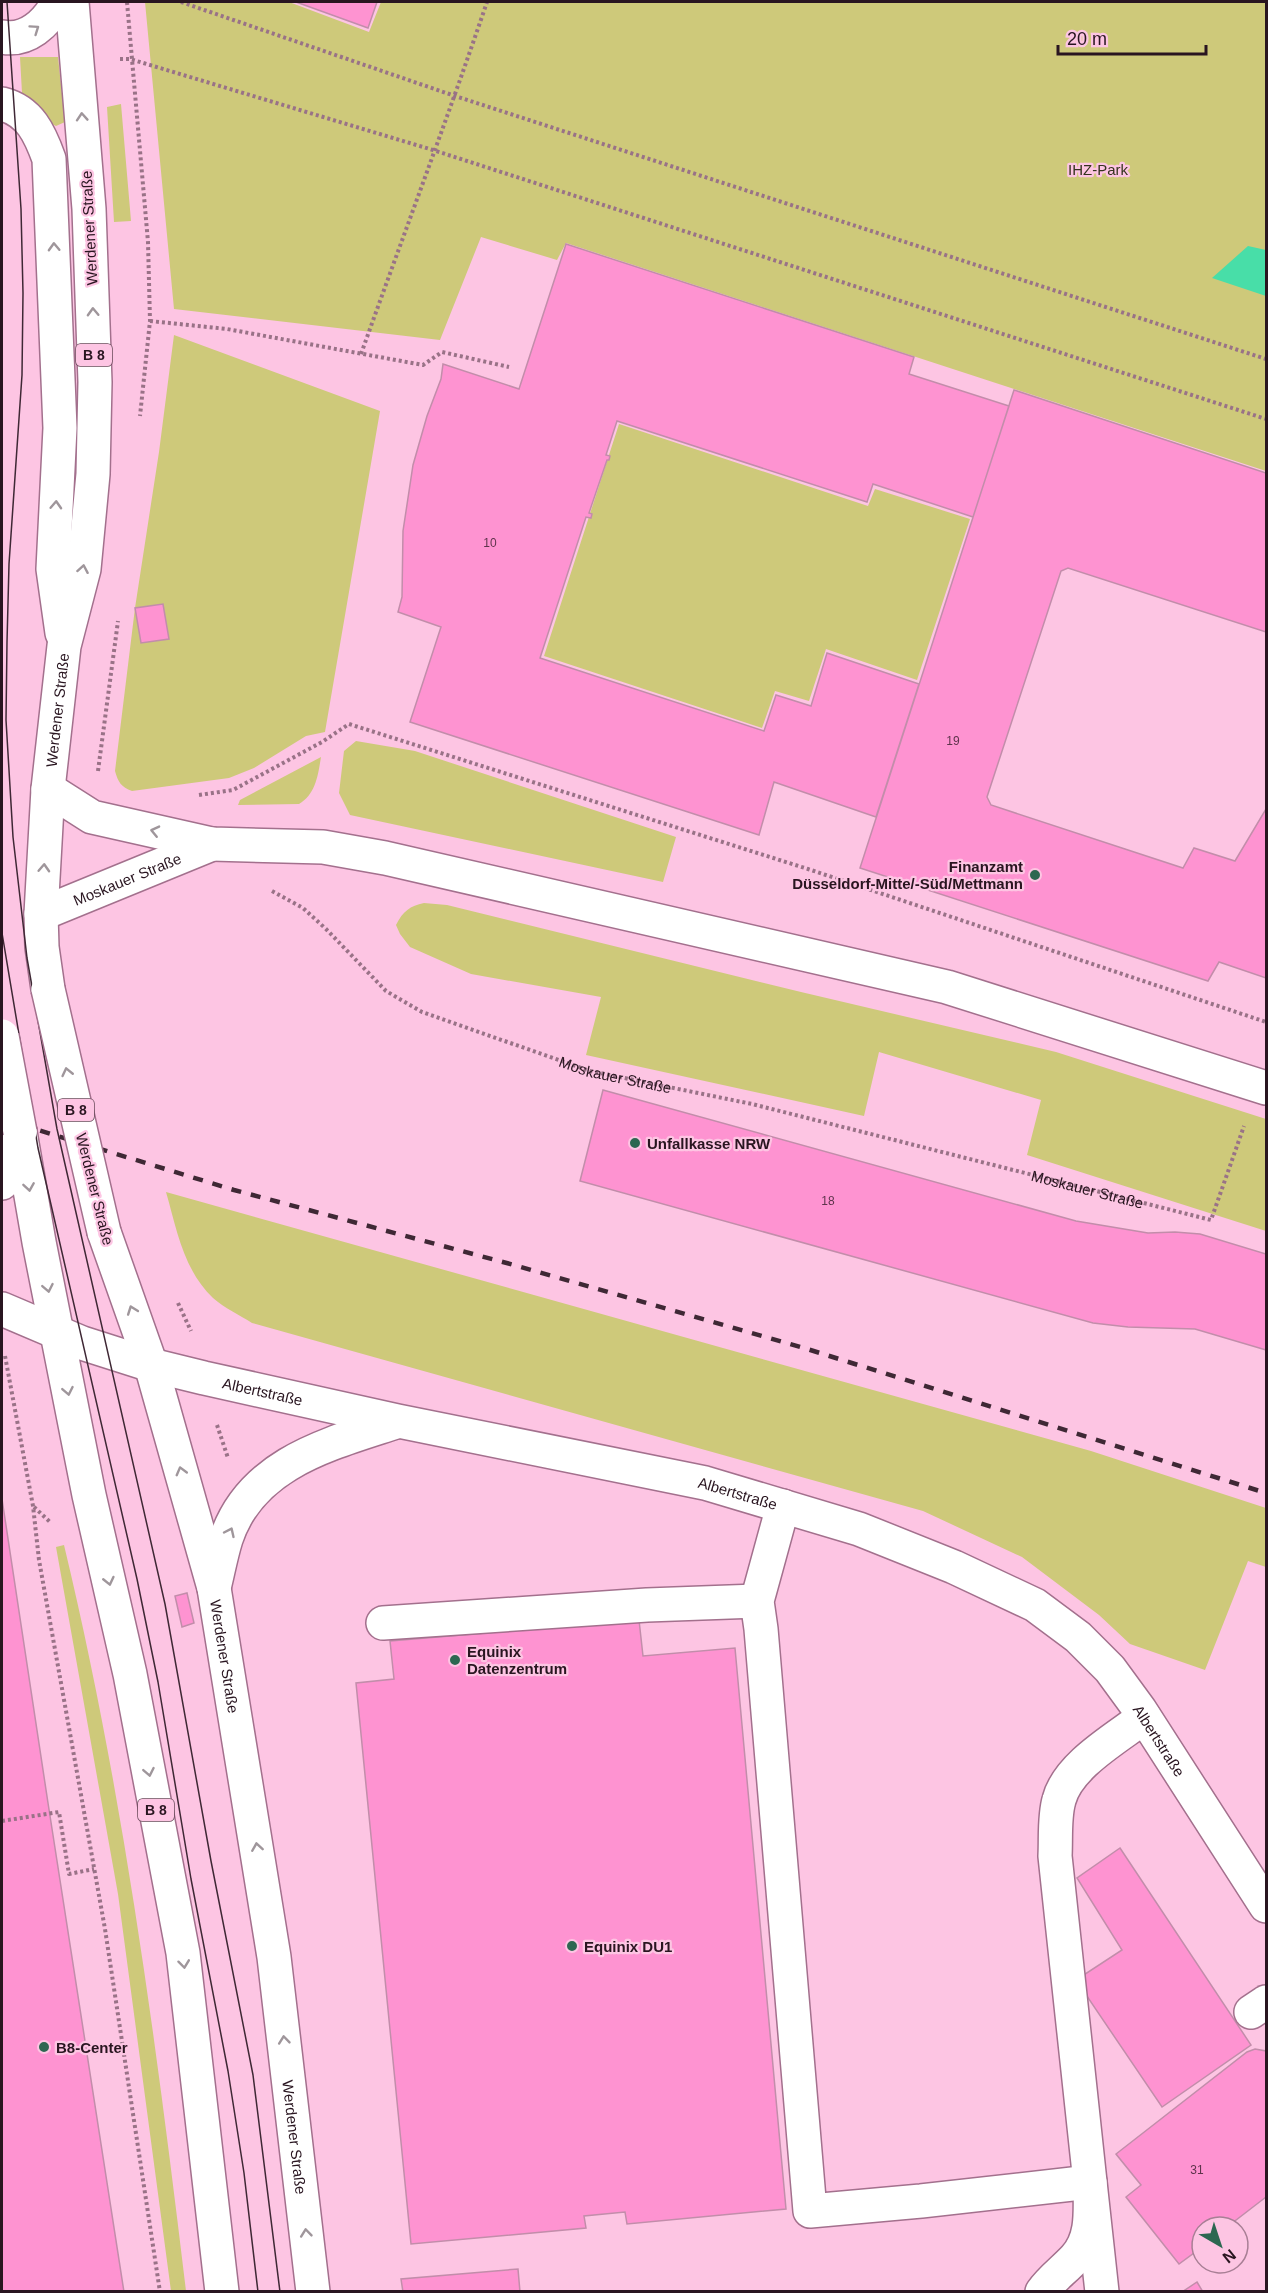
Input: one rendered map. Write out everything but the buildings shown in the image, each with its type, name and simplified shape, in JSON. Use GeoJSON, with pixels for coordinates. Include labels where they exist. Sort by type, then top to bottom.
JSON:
{"type":"FeatureCollection","features":[{"type":"Feature","properties":{"kind":"main road"},"geometry":{"type":"LineString","coordinates":[[2,37],[10,38],[30,34],[43,24],[58,2]]}},
{"type":"Feature","properties":{"kind":"main road","name":"Werdener Straße"},"geometry":{"type":"LineString","coordinates":[[72,2],[90,210],[95,382],[93,474],[84,569],[64,646],[48,789],[41,914],[42,947],[48,989],[104,1232],[152,1365],[214,1588],[274,1957],[313,2292]]}},
{"type":"Feature","properties":{"kind":"main road"},"geometry":{"type":"LineString","coordinates":[[2,104],[26,117],[40,132],[49,159],[60,428],[52,569],[64,646]]}},
{"type":"Feature","properties":{"kind":"main road","name":"Moskauer Straße"},"geometry":{"type":"LineString","coordinates":[[48,789],[93,817],[212,844],[323,847],[385,858],[947,987],[1263,1086]]}},
{"type":"Feature","properties":{"kind":"main road","name":"Moskauer Straße"},"geometry":{"type":"LineString","coordinates":[[41,914],[212,844]]}},
{"type":"Feature","properties":{"kind":"main road","name":"B 8"},"geometry":{"type":"LineString","coordinates":[[2,1036],[39,1242],[89,1495],[130,1674],[183,1953],[222,2292]]}},
{"type":"Feature","properties":{"kind":"main road"},"geometry":{"type":"LineString","coordinates":[[2,1183],[20,1132]]}},
{"type":"Feature","properties":{"kind":"main road","name":"Albertstraße"},"geometry":{"type":"LineString","coordinates":[[2,1309],[57,1333],[152,1365],[398,1421],[705,1483],[859,1529],[954,1567],[1035,1605],[1078,1637],[1110,1669],[1144,1717],[1266,1906]]}},
{"type":"Feature","properties":{"kind":"main road"},"geometry":{"type":"LineString","coordinates":[[214,1588],[226,1538],[243,1506],[269,1478],[296,1458],[329,1444],[398,1421]]}},
{"type":"Feature","properties":{"kind":"main road"},"geometry":{"type":"LineString","coordinates":[[783,1506],[757,1601],[810,2211],[1089,2182]]}},
{"type":"Feature","properties":{"kind":"main road"},"geometry":{"type":"LineString","coordinates":[[382,1623],[647,1605],[757,1601]]}},
{"type":"Feature","properties":{"kind":"main road"},"geometry":{"type":"LineString","coordinates":[[1102,2292],[1055,1856],[1058,1801],[1066,1782],[1078,1768],[1144,1717]]}},
{"type":"Feature","properties":{"kind":"main road"},"geometry":{"type":"LineString","coordinates":[[1042,2292],[1074,2259],[1084,2245],[1089,2231],[1089,2182]]}},
{"type":"Feature","properties":{"kind":"path"},"geometry":{"type":"LineString","coordinates":[[127,2],[130,59],[433,150],[1266,419]]}},
{"type":"Feature","properties":{"kind":"path"},"geometry":{"type":"LineString","coordinates":[[181,2],[455,96],[1266,359]]}},
{"type":"Feature","properties":{"kind":"path"},"geometry":{"type":"LineString","coordinates":[[361,354],[487,2]]}},
{"type":"Feature","properties":{"kind":"path"},"geometry":{"type":"LineString","coordinates":[[150,321],[227,329],[423,365],[442,352],[509,367]]}},
{"type":"Feature","properties":{"kind":"path"},"geometry":{"type":"LineString","coordinates":[[191,796],[233,790],[322,742],[349,724],[819,873],[1266,1022]]}},
{"type":"Feature","properties":{"kind":"path","name":"Moskauer Straße"},"geometry":{"type":"LineString","coordinates":[[264,888],[303,908],[386,991],[422,1012],[590,1071],[752,1104],[1211,1220],[1263,1086]]}},
{"type":"Feature","properties":{"kind":"path"},"geometry":{"type":"LineString","coordinates":[[5,1354],[94,1869],[160,2292]]}},
{"type":"Feature","properties":{"kind":"path"},"geometry":{"type":"LineString","coordinates":[[215,1418],[231,1467]]}},
{"type":"Feature","properties":{"kind":"path"},"geometry":{"type":"LineString","coordinates":[[2,1821],[59,1812],[69,1874],[94,1869]]}},
{"type":"Feature","properties":{"kind":"green space","name":"IHZ-Park"},"geometry":{"type":"Polygon","coordinates":[[[145,2],[289,2],[369,32],[381,2],[1266,2],[1266,471],[566,243],[557,260],[481,237],[440,340],[174,309],[145,2]]]}},
{"type":"Feature","properties":{"kind":"green space"},"geometry":{"type":"Polygon","coordinates":[[[20,57],[58,57],[65,122],[56,126],[52,124],[22,93],[20,57]]]}},
{"type":"Feature","properties":{"kind":"green space"},"geometry":{"type":"Polygon","coordinates":[[[121,104],[131,221],[114,222],[107,107],[121,104]]]}},
{"type":"Feature","properties":{"kind":"green space"},"geometry":{"type":"Polygon","coordinates":[[[174,335],[380,411],[325,732],[306,736],[254,768],[229,778],[132,791],[120,784],[115,771],[135,608],[174,335]]]}},
{"type":"Feature","properties":{"kind":"green space"},"geometry":{"type":"Polygon","coordinates":[[[619,424],[868,506],[875,489],[970,519],[917,680],[826,649],[809,701],[775,691],[762,728],[544,656],[619,424]]]}},
{"type":"Feature","properties":{"kind":"green space"},"geometry":{"type":"Polygon","coordinates":[[[356,741],[415,751],[676,837],[663,882],[350,815],[339,793],[344,751],[356,741]]]}},
{"type":"Feature","properties":{"kind":"green space"},"geometry":{"type":"Polygon","coordinates":[[[321,757],[313,789],[299,804],[238,805],[240,800],[321,757]]]}},
{"type":"Feature","properties":{"kind":"green space"},"geometry":{"type":"Polygon","coordinates":[[[424,903],[447,905],[1056,1052],[1266,1119],[1266,1231],[1027,1155],[1041,1100],[879,1052],[864,1116],[586,1055],[601,997],[471,974],[410,947],[396,925],[407,910],[424,903]]]}},
{"type":"Feature","properties":{"kind":"green space"},"geometry":{"type":"Polygon","coordinates":[[[166,1192],[1091,1451],[1266,1508],[1266,1567],[1248,1561],[1205,1670],[1130,1644],[1099,1615],[1022,1557],[923,1511],[252,1323],[213,1298],[195,1275],[182,1248],[166,1192]]]}},
{"type":"Feature","properties":{"kind":"green space"},"geometry":{"type":"Polygon","coordinates":[[[64,1545],[85,1637],[121,1823],[163,2103],[186,2291],[171,2291],[118,1894],[56,1547],[64,1545]]]}},
{"type":"Feature","properties":{"kind":"shaded area"},"geometry":{"type":"Polygon","coordinates":[[[1248,246],[1266,250],[1266,296],[1212,278],[1248,246]]]}},
{"type":"Feature","properties":{"kind":"tram line"},"geometry":{"type":"LineString","coordinates":[[7,2],[21,209],[23,293],[22,375],[9,564],[6,720],[13,837],[27,958],[57,1129],[165,1604],[211,1861],[253,2075],[280,2292]]}},
{"type":"Feature","properties":{"kind":"tram line"},"geometry":{"type":"LineString","coordinates":[[2,933],[38,1148],[137,1579],[158,1682],[191,1879],[228,2071],[244,2173],[258,2292]]}},
{"type":"Feature","properties":{"kind":"railway"},"geometry":{"type":"LineString","coordinates":[[2,1119],[234,1190],[514,1265],[804,1348],[1266,1493]]}},
{"type":"Feature","properties":{"kind":"place","name":"Finanzamt Düsseldorf-Mitte/-Süd/Mettmann"},"geometry":{"type":"Point","coordinates":[1035,875]}},
{"type":"Feature","properties":{"kind":"place","name":"Unfallkasse NRW"},"geometry":{"type":"Point","coordinates":[635,1143]}},
{"type":"Feature","properties":{"kind":"place","name":"Equinix Datenzentrum"},"geometry":{"type":"Point","coordinates":[455,1660]}},
{"type":"Feature","properties":{"kind":"place","name":"Equinix DU1"},"geometry":{"type":"Point","coordinates":[572,1946]}},
{"type":"Feature","properties":{"kind":"place","name":"B8-Center"},"geometry":{"type":"Point","coordinates":[44,2047]}}]}
